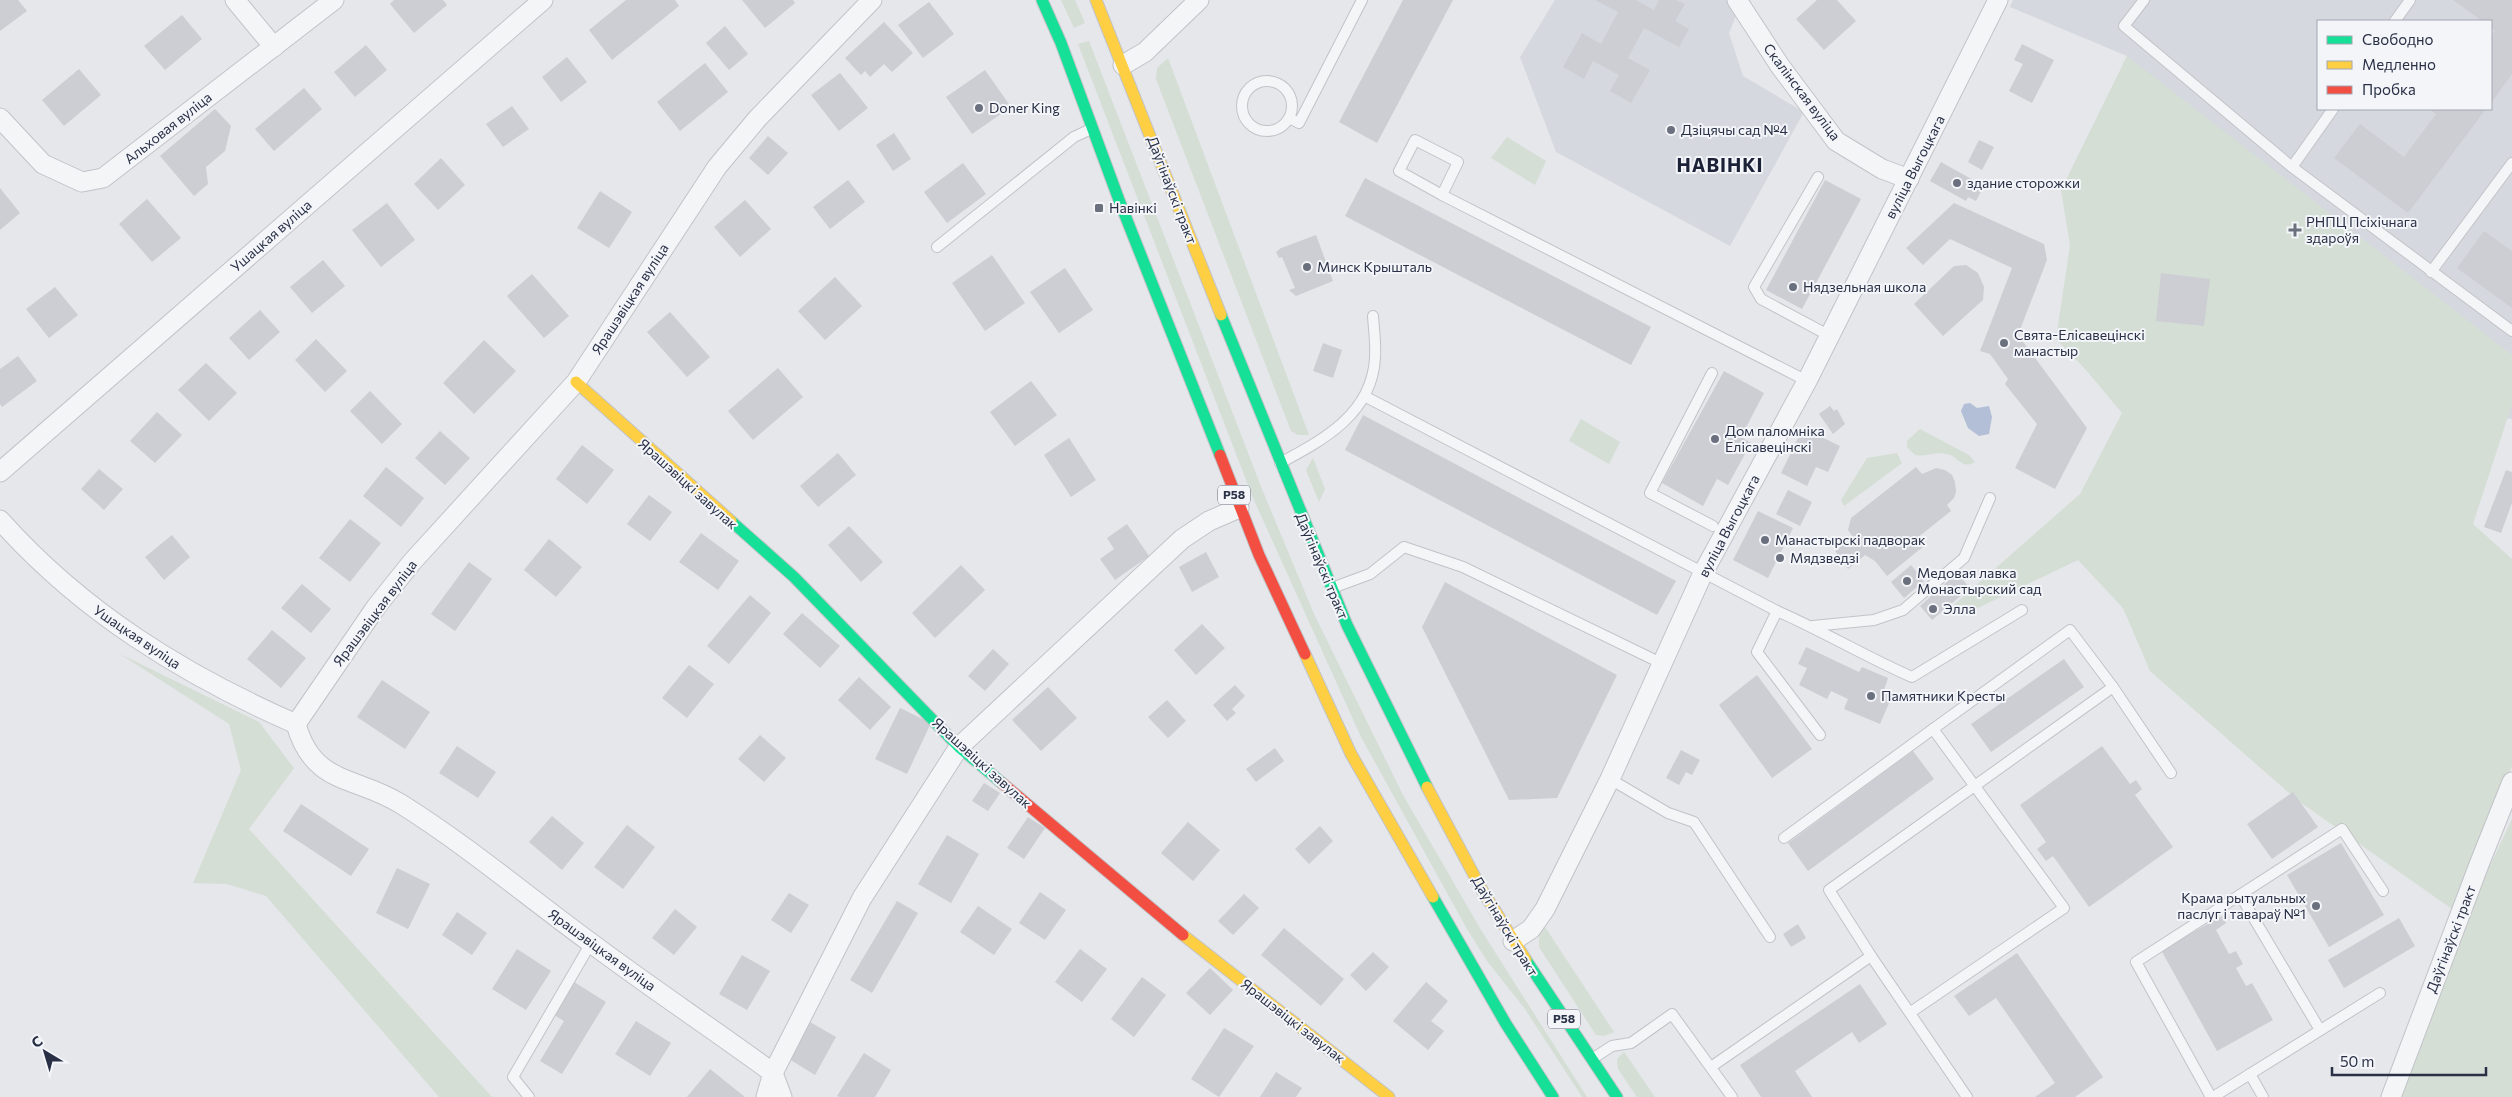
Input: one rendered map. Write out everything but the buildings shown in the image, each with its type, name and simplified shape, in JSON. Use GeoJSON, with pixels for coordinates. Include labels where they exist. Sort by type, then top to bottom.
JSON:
{"type":"FeatureCollection","features":[{"type":"Feature","properties":{"kind":"main road","name":"Р58"},"geometry":{"type":"LineString","coordinates":[[1042,0],[1094,128],[1119,200],[1239,508],[1352,754],[1506,1024],[1552,1097]]}},
{"type":"Feature","properties":{"kind":"main road","name":"Даўгінаўскі тракт"},"geometry":{"type":"LineString","coordinates":[[1096,0],[1279,463],[1331,589],[1409,753],[1482,890],[1513,942],[1617,1097]]}},
{"type":"Feature","properties":{"kind":"main road","name":"Ярашэвіцкі завулак"},"geometry":{"type":"LineString","coordinates":[[576,382],[794,577],[959,747],[1174,928],[1389,1097]]}},
{"type":"Feature","properties":{"kind":"street"},"geometry":{"type":"LineString","coordinates":[[235,0],[274,47]]}},
{"type":"Feature","properties":{"kind":"street","name":"Альховая вуліца"},"geometry":{"type":"LineString","coordinates":[[0,118],[42,164],[82,182],[103,178],[334,0]]}},
{"type":"Feature","properties":{"kind":"street","name":"Ушацкая вуліца"},"geometry":{"type":"LineString","coordinates":[[0,472],[543,0]]}},
{"type":"Feature","properties":{"kind":"street","name":"Ярашэвіцкая вуліца"},"geometry":{"type":"LineString","coordinates":[[773,1073],[591,943],[489,866],[400,804],[346,782],[325,770],[301,744],[296,724],[376,608],[412,562],[576,382],[717,167],[757,119],[872,0]]}},
{"type":"Feature","properties":{"kind":"street"},"geometry":{"type":"LineString","coordinates":[[1123,65],[1145,52],[1199,0]]}},
{"type":"Feature","properties":{"kind":"street","name":"Скалінская вуліца"},"geometry":{"type":"LineString","coordinates":[[1737,0],[1780,66],[1836,141],[1882,169],[1909,179]]}},
{"type":"Feature","properties":{"kind":"street","name":"вуліца Выгоцкага"},"geometry":{"type":"LineString","coordinates":[[1513,942],[1531,929],[1546,909],[1610,779],[1704,573],[1807,381],[1998,0]]}},
{"type":"Feature","properties":{"kind":"street"},"geometry":{"type":"LineString","coordinates":[[766,1097],[773,1073],[862,898],[959,747],[1182,539],[1209,521],[1239,508]]}},
{"type":"Feature","properties":{"kind":"street","name":"Ушацкая вуліца"},"geometry":{"type":"LineString","coordinates":[[0,520],[59,579],[154,652],[218,688],[296,724]]}},
{"type":"Feature","properties":{"kind":"street","name":"Даўгінаўскі тракт"},"geometry":{"type":"LineString","coordinates":[[2391,1097],[2512,782]]}},
{"type":"Feature","properties":{"kind":"street"},"geometry":{"type":"LineString","coordinates":[[773,1073],[782,1097]]}},
{"type":"Feature","properties":{"kind":"lane"},"geometry":{"type":"LineString","coordinates":[[1289,118],[1298,124],[1362,0]]}},
{"type":"Feature","properties":{"kind":"lane"},"geometry":{"type":"LineString","coordinates":[[2144,0],[2124,26],[2292,167],[2512,331]]}},
{"type":"Feature","properties":{"kind":"lane"},"geometry":{"type":"LineString","coordinates":[[2396,20],[2410,0]]}},
{"type":"Feature","properties":{"kind":"lane"},"geometry":{"type":"LineString","coordinates":[[1260,82],[1277,83],[1290,94],[1292,111],[1289,118],[1284,126],[1277,130],[1269,132],[1254,128],[1243,116],[1243,100],[1246,92],[1260,82]]}},
{"type":"Feature","properties":{"kind":"lane"},"geometry":{"type":"LineString","coordinates":[[2292,167],[2332,110]]}},
{"type":"Feature","properties":{"kind":"lane"},"geometry":{"type":"LineString","coordinates":[[937,247],[1074,137],[1094,128]]}},
{"type":"Feature","properties":{"kind":"lane"},"geometry":{"type":"LineString","coordinates":[[1442,195],[1458,162],[1415,140],[1398,171],[1442,195],[1807,381]]}},
{"type":"Feature","properties":{"kind":"lane"},"geometry":{"type":"LineString","coordinates":[[2431,272],[2512,163]]}},
{"type":"Feature","properties":{"kind":"lane"},"geometry":{"type":"LineString","coordinates":[[1818,178],[1754,287],[1760,299],[1830,336]]}},
{"type":"Feature","properties":{"kind":"lane"},"geometry":{"type":"LineString","coordinates":[[1279,463],[1317,443],[1341,426],[1366,397],[1375,359],[1373,316]]}},
{"type":"Feature","properties":{"kind":"lane"},"geometry":{"type":"LineString","coordinates":[[1712,373],[1650,493],[1713,526]]}},
{"type":"Feature","properties":{"kind":"lane"},"geometry":{"type":"LineString","coordinates":[[1366,397],[1778,611],[1812,626],[1860,654],[1912,678],[2022,610]]}},
{"type":"Feature","properties":{"kind":"lane"},"geometry":{"type":"LineString","coordinates":[[1812,626],[1874,620],[1903,610],[1964,558],[1990,498]]}},
{"type":"Feature","properties":{"kind":"lane"},"geometry":{"type":"LineString","coordinates":[[1331,589],[1370,574],[1404,547],[1463,567],[1663,664]]}},
{"type":"Feature","properties":{"kind":"lane"},"geometry":{"type":"LineString","coordinates":[[1778,611],[1757,652],[1820,735]]}},
{"type":"Feature","properties":{"kind":"lane"},"geometry":{"type":"LineString","coordinates":[[1784,838],[2070,630],[2171,773]]}},
{"type":"Feature","properties":{"kind":"lane"},"geometry":{"type":"LineString","coordinates":[[1967,1097],[1828,890],[2112,687]]}},
{"type":"Feature","properties":{"kind":"lane"},"geometry":{"type":"LineString","coordinates":[[1911,1012],[2064,908],[1933,729]]}},
{"type":"Feature","properties":{"kind":"lane"},"geometry":{"type":"LineString","coordinates":[[1610,779],[1668,813],[1694,822],[1770,937]]}},
{"type":"Feature","properties":{"kind":"lane"},"geometry":{"type":"LineString","coordinates":[[2380,993],[2212,1097],[2136,962],[2342,829],[2383,891]]}},
{"type":"Feature","properties":{"kind":"lane"},"geometry":{"type":"LineString","coordinates":[[2240,895],[2320,1030]]}},
{"type":"Feature","properties":{"kind":"lane"},"geometry":{"type":"LineString","coordinates":[[529,1097],[513,1077],[591,943]]}},
{"type":"Feature","properties":{"kind":"lane"},"geometry":{"type":"LineString","coordinates":[[1711,1067],[1871,956]]}},
{"type":"Feature","properties":{"kind":"lane"},"geometry":{"type":"LineString","coordinates":[[1591,1060],[1612,1046],[1631,1043],[1672,1014],[1732,1097]]}},
{"type":"Feature","properties":{"kind":"lane"},"geometry":{"type":"LineString","coordinates":[[2250,1074],[2263,1097]]}},
{"type":"Feature","properties":{"kind":"shaded area"},"geometry":{"type":"Polygon","coordinates":[[[1061,0],[1075,0],[1085,23],[1074,28],[1061,0]]]}},
{"type":"Feature","properties":{"kind":"shaded area","name":"Дзіцячы сад №4"},"geometry":{"type":"Polygon","coordinates":[[[1555,0],[1733,0],[1739,8],[1729,33],[1743,76],[1804,112],[1730,246],[1556,152],[1520,57],[1555,0]]]}},
{"type":"Feature","properties":{"kind":"shaded area","name":"РНПЦ Псіхічнага здароўя"},"geometry":{"type":"Polygon","coordinates":[[[2013,0],[2512,0],[2512,419],[2082,353],[2077,165],[2127,56],[2010,7],[2013,0]]]}},
{"type":"Feature","properties":{"kind":"shaded area"},"geometry":{"type":"Polygon","coordinates":[[[1089,41],[1262,489],[1314,614],[1403,795],[1481,930],[1587,1097],[1582,1097],[1525,1009],[1487,961],[1467,929],[1361,737],[1253,498],[1078,44],[1089,41]]]}},
{"type":"Feature","properties":{"kind":"shaded area"},"geometry":{"type":"Polygon","coordinates":[[[2127,56],[2512,355],[2512,404],[2473,524],[2512,559],[2512,766],[2452,909],[2297,800],[2150,671],[2123,608],[2078,560],[1963,615],[1948,610],[2080,494],[2122,413],[2086,370],[2056,339],[2070,245],[2061,190],[2127,56]]]}},
{"type":"Feature","properties":{"kind":"shaded area"},"geometry":{"type":"Polygon","coordinates":[[[1168,58],[1309,435],[1298,435],[1291,431],[1156,79],[1157,68],[1168,58]]]}},
{"type":"Feature","properties":{"kind":"shaded area"},"geometry":{"type":"Polygon","coordinates":[[[1507,137],[1546,161],[1535,185],[1491,158],[1507,137]]]}},
{"type":"Feature","properties":{"kind":"shaded area"},"geometry":{"type":"Polygon","coordinates":[[[1581,419],[1620,442],[1609,464],[1569,441],[1581,419]]]}},
{"type":"Feature","properties":{"kind":"shaded area"},"geometry":{"type":"Polygon","coordinates":[[[1920,429],[1969,455],[1975,462],[1967,465],[1943,453],[1915,455],[1907,447],[1907,441],[1920,429]]]}},
{"type":"Feature","properties":{"kind":"shaded area"},"geometry":{"type":"Polygon","coordinates":[[[1897,453],[1902,463],[1844,506],[1841,500],[1867,458],[1897,453]]]}},
{"type":"Feature","properties":{"kind":"shaded area"},"geometry":{"type":"Polygon","coordinates":[[[1313,458],[1325,489],[1319,502],[1306,470],[1313,458]]]}},
{"type":"Feature","properties":{"kind":"shaded area"},"geometry":{"type":"Polygon","coordinates":[[[120,654],[259,722],[294,768],[249,829],[492,1097],[439,1097],[266,896],[227,884],[193,883],[241,770],[229,724],[120,654]]]}},
{"type":"Feature","properties":{"kind":"shaded area"},"geometry":{"type":"Polygon","coordinates":[[[2512,819],[2512,1097],[2395,1097],[2480,887],[2512,819]]]}},
{"type":"Feature","properties":{"kind":"shaded area"},"geometry":{"type":"Polygon","coordinates":[[[1545,927],[1614,1032],[1604,1036],[1596,1035],[1539,947],[1539,935],[1545,927]]]}},
{"type":"Feature","properties":{"kind":"shaded area"},"geometry":{"type":"Polygon","coordinates":[[[1624,1052],[1655,1097],[1637,1097],[1618,1069],[1617,1059],[1624,1052]]]}},
{"type":"Feature","properties":{"kind":"water"},"geometry":{"type":"Polygon","coordinates":[[[1970,403],[1977,408],[1989,406],[1992,417],[1989,434],[1979,436],[1968,428],[1961,411],[1964,404],[1970,403]]]}},
{"type":"Feature","properties":{"kind":"traffic: fast"},"geometry":{"type":"LineString","coordinates":[[1042,0],[1061,43],[1119,200],[1220,455]]}},
{"type":"Feature","properties":{"kind":"traffic: fast"},"geometry":{"type":"LineString","coordinates":[[1221,315],[1347,625],[1427,787]]}},
{"type":"Feature","properties":{"kind":"traffic: fast"},"geometry":{"type":"LineString","coordinates":[[731,521],[794,577],[959,747],[1002,783]]}},
{"type":"Feature","properties":{"kind":"traffic: fast"},"geometry":{"type":"LineString","coordinates":[[1433,897],[1506,1024],[1553,1097]]}},
{"type":"Feature","properties":{"kind":"traffic: fast"},"geometry":{"type":"LineString","coordinates":[[1526,960],[1617,1097]]}},
{"type":"Feature","properties":{"kind":"traffic: slow"},"geometry":{"type":"LineString","coordinates":[[1096,0],[1221,315]]}},
{"type":"Feature","properties":{"kind":"traffic: slow"},"geometry":{"type":"LineString","coordinates":[[576,382],[731,521]]}},
{"type":"Feature","properties":{"kind":"traffic: slow"},"geometry":{"type":"LineString","coordinates":[[1305,654],[1351,754],[1433,897]]}},
{"type":"Feature","properties":{"kind":"traffic: slow"},"geometry":{"type":"LineString","coordinates":[[1427,787],[1482,890],[1526,960]]}},
{"type":"Feature","properties":{"kind":"traffic: slow"},"geometry":{"type":"LineString","coordinates":[[1183,935],[1389,1097]]}},
{"type":"Feature","properties":{"kind":"traffic: jam"},"geometry":{"type":"LineString","coordinates":[[1220,455],[1259,555],[1305,654]]}},
{"type":"Feature","properties":{"kind":"traffic: jam"},"geometry":{"type":"LineString","coordinates":[[1002,783],[1183,935]]}},
{"type":"Feature","properties":{"kind":"place","name":"Doner King"},"geometry":{"type":"Point","coordinates":[979,108]}},
{"type":"Feature","properties":{"kind":"place","name":"Дзіцячы сад №4"},"geometry":{"type":"Point","coordinates":[1671,130]}},
{"type":"Feature","properties":{"kind":"place","name":"здание сторожки"},"geometry":{"type":"Point","coordinates":[1957,183]}},
{"type":"Feature","properties":{"kind":"place","name":"Навінкі"},"geometry":{"type":"Point","coordinates":[1099,208]}},
{"type":"Feature","properties":{"kind":"place","name":"РНПЦ Псіхічнага здароўя"},"geometry":{"type":"Point","coordinates":[2295,230]}},
{"type":"Feature","properties":{"kind":"place","name":"Минск Крышталь"},"geometry":{"type":"Point","coordinates":[1307,267]}},
{"type":"Feature","properties":{"kind":"place","name":"Нядзельная школа"},"geometry":{"type":"Point","coordinates":[1793,287]}},
{"type":"Feature","properties":{"kind":"place","name":"Свята-Елісавецінскі манастыр"},"geometry":{"type":"Point","coordinates":[2004,343]}},
{"type":"Feature","properties":{"kind":"place","name":"Дом паломніка Елісавецінскі"},"geometry":{"type":"Point","coordinates":[1715,439]}},
{"type":"Feature","properties":{"kind":"place","name":"Манастырскі падворак"},"geometry":{"type":"Point","coordinates":[1765,540]}},
{"type":"Feature","properties":{"kind":"place","name":"Мядзведзі"},"geometry":{"type":"Point","coordinates":[1780,558]}},
{"type":"Feature","properties":{"kind":"place","name":"Медовая лавка Монастырский сад"},"geometry":{"type":"Point","coordinates":[1907,581]}},
{"type":"Feature","properties":{"kind":"place","name":"Элла"},"geometry":{"type":"Point","coordinates":[1933,609]}},
{"type":"Feature","properties":{"kind":"place","name":"Памятники Кресты"},"geometry":{"type":"Point","coordinates":[1871,696]}},
{"type":"Feature","properties":{"kind":"place","name":"Крама рытуальных паслуг і тавараў №1"},"geometry":{"type":"Point","coordinates":[2316,906]}},
{"type":"Feature","properties":{"kind":"district","name":"НАВІНКІ"},"geometry":{"type":"Point","coordinates":[1720,165]}}]}
